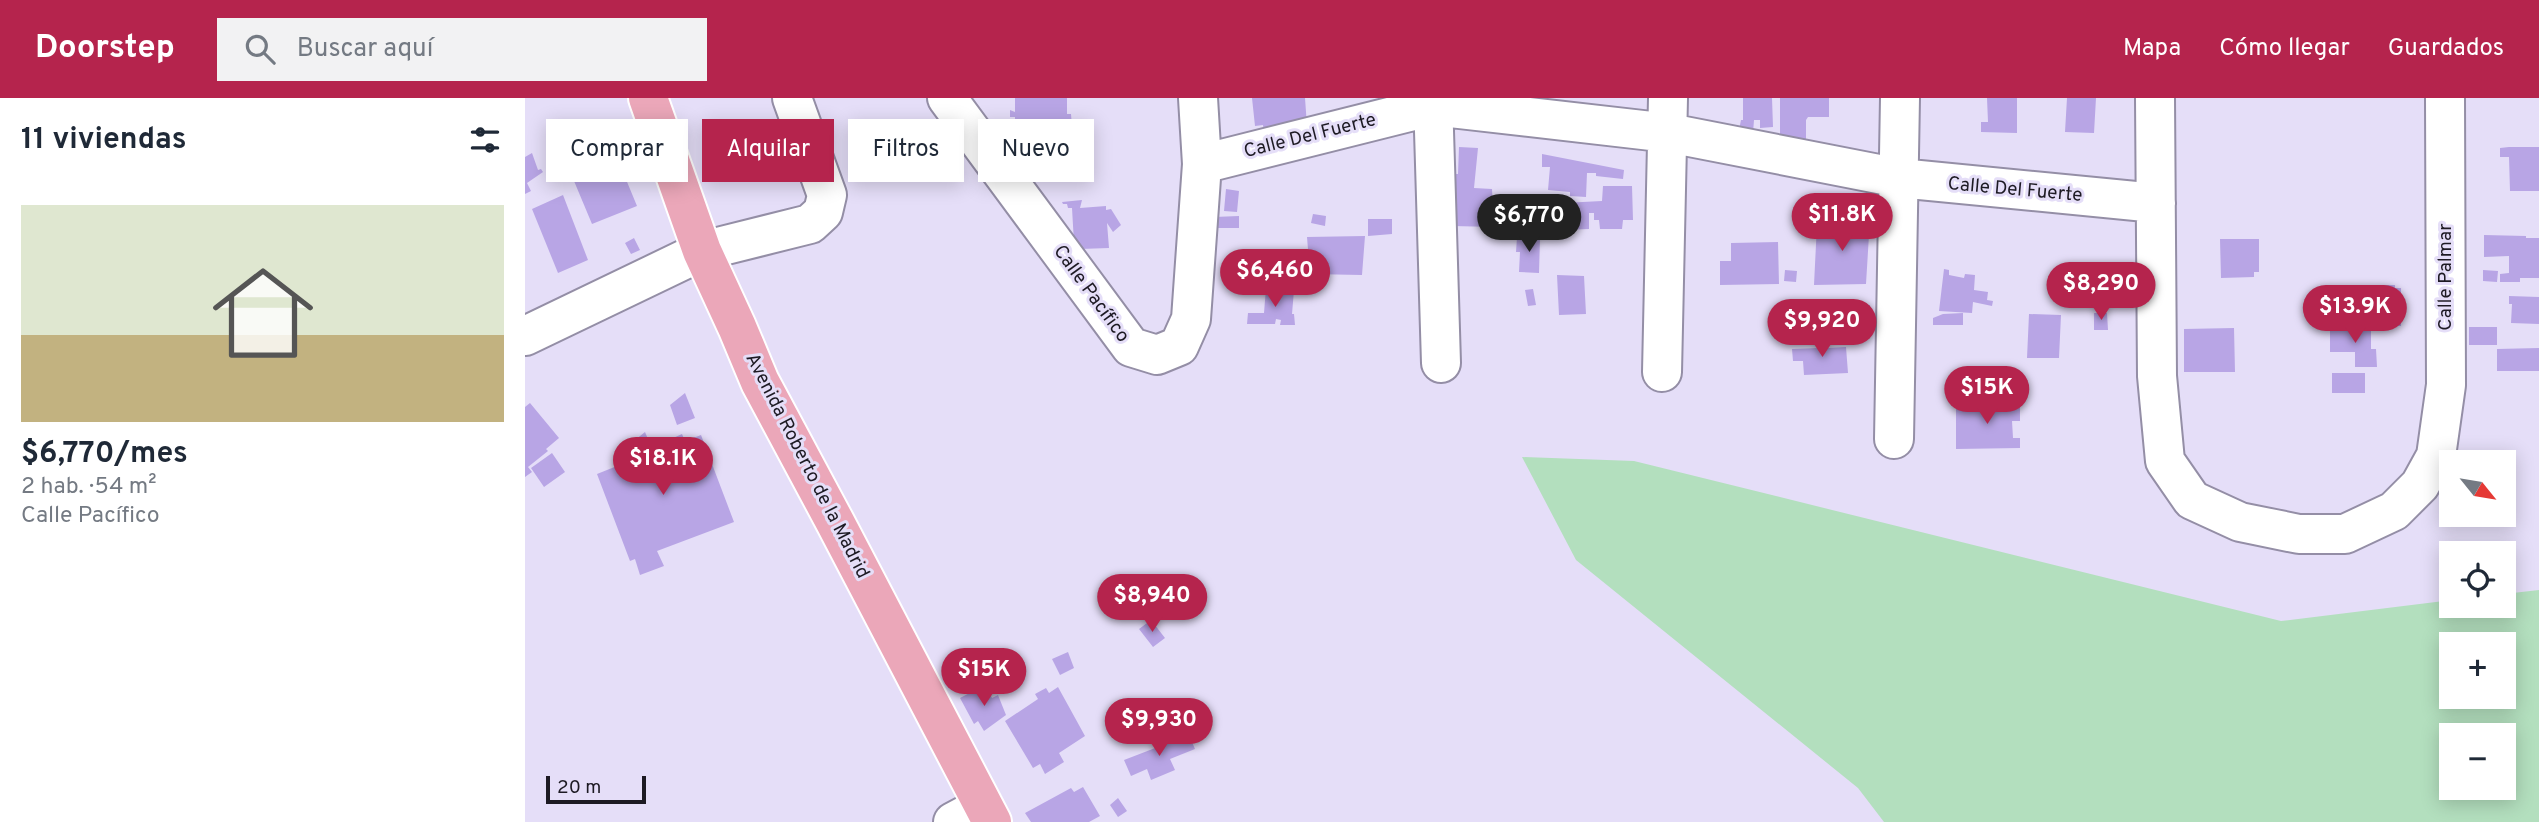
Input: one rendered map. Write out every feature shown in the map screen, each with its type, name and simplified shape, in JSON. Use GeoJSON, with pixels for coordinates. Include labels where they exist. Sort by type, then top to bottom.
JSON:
{"type":"FeatureCollection","features":[{"type":"Feature","properties":{"kind":"main road","name":"Avenida Roberto de la Madrid"},"geometry":{"type":"LineString","coordinates":[[648,98],[702,251],[760,382],[835,522],[976,817]]}},
{"type":"Feature","properties":{"kind":"street"},"geometry":{"type":"LineString","coordinates":[[525,336],[702,251],[810,224],[823,212],[827,195],[792,98]]}},
{"type":"Feature","properties":{"kind":"street","name":"Calle Pacífico"},"geometry":{"type":"LineString","coordinates":[[947,98],[1131,347],[1157,355],[1179,346],[1191,319],[1202,164],[1198,98]]}},
{"type":"Feature","properties":{"kind":"street"},"geometry":{"type":"LineString","coordinates":[[1894,439],[1900,98]]}},
{"type":"Feature","properties":{"kind":"street"},"geometry":{"type":"LineString","coordinates":[[2155,98],[2156,203]]}},
{"type":"Feature","properties":{"kind":"street","name":"Calle Palmar"},"geometry":{"type":"LineString","coordinates":[[2156,203],[2157,376],[2165,461],[2192,500],[2240,522],[2299,534],[2345,534],[2394,511],[2420,485],[2436,456],[2446,385],[2445,98]]}},
{"type":"Feature","properties":{"kind":"street"},"geometry":{"type":"LineString","coordinates":[[1433,102],[1441,363]]}},
{"type":"Feature","properties":{"kind":"street","name":"Calle Del Fuerte"},"geometry":{"type":"LineString","coordinates":[[1202,164],[1433,102],[1668,115],[1899,178],[2156,203]]}},
{"type":"Feature","properties":{"kind":"street"},"geometry":{"type":"LineString","coordinates":[[1662,372],[1668,115]]}},
{"type":"Feature","properties":{"kind":"green space"},"geometry":{"type":"Polygon","coordinates":[[[1522,457],[1634,461],[2281,621],[2439,602],[2439,618],[2516,618],[2516,593],[2539,590],[2539,822],[1884,822],[1858,788],[1576,560],[1522,457]]]}},
{"type":"Feature","properties":{"kind":"building"},"geometry":{"type":"Polygon","coordinates":[[[1015,98],[1067,98],[1067,114],[1071,114],[1071,119],[1010,117],[1010,110],[1015,112],[1015,98]]]}},
{"type":"Feature","properties":{"kind":"building"},"geometry":{"type":"Polygon","coordinates":[[[1252,98],[1305,98],[1307,126],[1264,134],[1263,125],[1255,126],[1252,98]]]}},
{"type":"Feature","properties":{"kind":"building"},"geometry":{"type":"Polygon","coordinates":[[[1743,98],[1772,98],[1773,127],[1760,128],[1760,120],[1754,120],[1753,133],[1739,130],[1743,120],[1743,98]]]}},
{"type":"Feature","properties":{"kind":"building"},"geometry":{"type":"Polygon","coordinates":[[[1780,98],[1829,98],[1829,117],[1808,117],[1806,142],[1780,137],[1780,98]]]}},
{"type":"Feature","properties":{"kind":"building"},"geometry":{"type":"Polygon","coordinates":[[[1987,98],[2017,98],[2017,133],[1981,132],[1981,122],[1988,122],[1987,98]]]}},
{"type":"Feature","properties":{"kind":"building"},"geometry":{"type":"Polygon","coordinates":[[[2067,98],[2096,98],[2094,133],[2065,132],[2067,98]]]}},
{"type":"Feature","properties":{"kind":"building"},"geometry":{"type":"Polygon","coordinates":[[[1459,147],[1478,148],[1474,188],[1492,189],[1494,227],[1453,226],[1454,174],[1458,174],[1459,147]]]}},
{"type":"Feature","properties":{"kind":"building"},"geometry":{"type":"Polygon","coordinates":[[[2539,147],[2539,191],[2510,191],[2509,157],[2500,157],[2500,148],[2539,147]]]}},
{"type":"Feature","properties":{"kind":"building"},"geometry":{"type":"Polygon","coordinates":[[[532,153],[538,170],[543,172],[527,183],[531,191],[525,194],[525,157],[532,153]]]}},
{"type":"Feature","properties":{"kind":"building"},"geometry":{"type":"Polygon","coordinates":[[[1542,154],[1624,170],[1623,179],[1587,173],[1586,197],[1548,190],[1550,167],[1542,167],[1542,154]]]}},
{"type":"Feature","properties":{"kind":"building"},"geometry":{"type":"Polygon","coordinates":[[[574,182],[627,182],[637,206],[592,224],[574,182]]]}},
{"type":"Feature","properties":{"kind":"building"},"geometry":{"type":"Polygon","coordinates":[[[1603,186],[1632,186],[1633,220],[1623,220],[1622,229],[1600,229],[1599,220],[1594,220],[1594,213],[1589,213],[1589,229],[1562,230],[1563,203],[1602,201],[1603,186]]]}},
{"type":"Feature","properties":{"kind":"building"},"geometry":{"type":"Polygon","coordinates":[[[1226,189],[1239,191],[1237,212],[1224,211],[1226,189]]]}},
{"type":"Feature","properties":{"kind":"building"},"geometry":{"type":"Polygon","coordinates":[[[563,195],[588,260],[558,273],[532,209],[563,195]]]}},
{"type":"Feature","properties":{"kind":"building"},"geometry":{"type":"Polygon","coordinates":[[[1543,195],[1550,195],[1550,200],[1558,200],[1558,209],[1548,208],[1543,195]]]}},
{"type":"Feature","properties":{"kind":"building"},"geometry":{"type":"Polygon","coordinates":[[[1082,200],[1080,208],[1106,206],[1106,210],[1111,209],[1121,225],[1113,232],[1107,223],[1109,248],[1080,249],[1074,243],[1072,208],[1062,202],[1082,200]]]}},
{"type":"Feature","properties":{"kind":"building"},"geometry":{"type":"Polygon","coordinates":[[[1313,214],[1326,216],[1325,226],[1311,223],[1313,214]]]}},
{"type":"Feature","properties":{"kind":"building"},"geometry":{"type":"Polygon","coordinates":[[[1239,216],[1239,228],[1214,228],[1214,217],[1239,216]]]}},
{"type":"Feature","properties":{"kind":"building"},"geometry":{"type":"Polygon","coordinates":[[[1847,218],[1870,219],[1869,230],[1874,230],[1873,235],[1869,235],[1866,284],[1814,285],[1817,224],[1846,225],[1847,218]]]}},
{"type":"Feature","properties":{"kind":"building"},"geometry":{"type":"Polygon","coordinates":[[[1368,219],[1392,219],[1392,234],[1368,236],[1368,219]]]}},
{"type":"Feature","properties":{"kind":"building"},"geometry":{"type":"Polygon","coordinates":[[[2484,235],[2539,238],[2539,278],[2500,282],[2500,274],[2509,273],[2509,256],[2484,257],[2484,235]]]}},
{"type":"Feature","properties":{"kind":"building"},"geometry":{"type":"Polygon","coordinates":[[[1365,236],[1362,275],[1310,274],[1307,237],[1365,236]]]}},
{"type":"Feature","properties":{"kind":"building"},"geometry":{"type":"Polygon","coordinates":[[[1517,237],[1540,238],[1539,273],[1519,272],[1520,252],[1516,252],[1517,237]]]}},
{"type":"Feature","properties":{"kind":"building"},"geometry":{"type":"Polygon","coordinates":[[[634,238],[640,250],[631,254],[625,243],[634,238]]]}},
{"type":"Feature","properties":{"kind":"building"},"geometry":{"type":"Polygon","coordinates":[[[2220,239],[2259,239],[2259,272],[2254,272],[2254,277],[2221,278],[2220,239]]]}},
{"type":"Feature","properties":{"kind":"building"},"geometry":{"type":"Polygon","coordinates":[[[1778,242],[1779,284],[1720,285],[1720,261],[1731,261],[1731,243],[1778,242]]]}},
{"type":"Feature","properties":{"kind":"building"},"geometry":{"type":"Polygon","coordinates":[[[1944,269],[1949,270],[1949,275],[1964,278],[1965,274],[1975,275],[1974,290],[1988,292],[1987,300],[1993,301],[1992,306],[1973,302],[1972,313],[1939,311],[1944,269]]]}},
{"type":"Feature","properties":{"kind":"building"},"geometry":{"type":"Polygon","coordinates":[[[1785,270],[1797,271],[1796,282],[1784,281],[1785,270]]]}},
{"type":"Feature","properties":{"kind":"building"},"geometry":{"type":"Polygon","coordinates":[[[2483,270],[2498,271],[2497,282],[2483,281],[2483,270]]]}},
{"type":"Feature","properties":{"kind":"building"},"geometry":{"type":"Polygon","coordinates":[[[1557,275],[1584,276],[1586,314],[1559,315],[1557,275]]]}},
{"type":"Feature","properties":{"kind":"building"},"geometry":{"type":"Polygon","coordinates":[[[2351,285],[2395,285],[2395,288],[2401,288],[2401,326],[2352,325],[2351,285]]]}},
{"type":"Feature","properties":{"kind":"building"},"geometry":{"type":"Polygon","coordinates":[[[1266,288],[1294,290],[1292,314],[1295,325],[1280,325],[1281,320],[1276,319],[1275,324],[1247,324],[1248,313],[1264,313],[1266,288]]]}},
{"type":"Feature","properties":{"kind":"building"},"geometry":{"type":"Polygon","coordinates":[[[1533,289],[1536,305],[1528,306],[1525,290],[1533,289]]]}},
{"type":"Feature","properties":{"kind":"building"},"geometry":{"type":"Polygon","coordinates":[[[2509,296],[2539,297],[2539,324],[2511,323],[2512,304],[2509,304],[2509,296]]]}},
{"type":"Feature","properties":{"kind":"building"},"geometry":{"type":"Polygon","coordinates":[[[2328,297],[2343,297],[2342,313],[2328,311],[2328,297]]]}},
{"type":"Feature","properties":{"kind":"building"},"geometry":{"type":"Polygon","coordinates":[[[1858,304],[1870,305],[1869,329],[1835,330],[1836,306],[1858,307],[1858,304]]]}},
{"type":"Feature","properties":{"kind":"building"},"geometry":{"type":"Polygon","coordinates":[[[1963,313],[1963,325],[1933,325],[1933,318],[1943,314],[1963,313]]]}},
{"type":"Feature","properties":{"kind":"building"},"geometry":{"type":"Polygon","coordinates":[[[2094,313],[2107,313],[2108,330],[2094,330],[2094,313]]]}},
{"type":"Feature","properties":{"kind":"building"},"geometry":{"type":"Polygon","coordinates":[[[2029,314],[2061,315],[2059,358],[2027,358],[2029,314]]]}},
{"type":"Feature","properties":{"kind":"building"},"geometry":{"type":"Polygon","coordinates":[[[2469,327],[2497,327],[2497,345],[2469,345],[2469,327]]]}},
{"type":"Feature","properties":{"kind":"building"},"geometry":{"type":"Polygon","coordinates":[[[2234,328],[2235,372],[2184,372],[2184,329],[2234,328]]]}},
{"type":"Feature","properties":{"kind":"building"},"geometry":{"type":"Polygon","coordinates":[[[2330,328],[2371,328],[2371,349],[2376,349],[2377,367],[2355,367],[2355,352],[2330,352],[2330,328]]]}},
{"type":"Feature","properties":{"kind":"building"},"geometry":{"type":"Polygon","coordinates":[[[1819,335],[1828,335],[1828,348],[1846,347],[1848,373],[1804,375],[1803,361],[1793,361],[1792,349],[1819,348],[1819,335]]]}},
{"type":"Feature","properties":{"kind":"building"},"geometry":{"type":"Polygon","coordinates":[[[2539,348],[2539,371],[2497,371],[2497,349],[2539,348]]]}},
{"type":"Feature","properties":{"kind":"building"},"geometry":{"type":"Polygon","coordinates":[[[2332,373],[2365,373],[2365,393],[2332,393],[2332,373]]]}},
{"type":"Feature","properties":{"kind":"building"},"geometry":{"type":"Polygon","coordinates":[[[685,393],[695,418],[677,425],[670,405],[685,393]]]}},
{"type":"Feature","properties":{"kind":"building"},"geometry":{"type":"Polygon","coordinates":[[[530,403],[559,438],[528,467],[532,472],[525,477],[525,407],[530,403]]]}},
{"type":"Feature","properties":{"kind":"building"},"geometry":{"type":"Polygon","coordinates":[[[2020,404],[2020,421],[2012,421],[2013,438],[2020,438],[2020,448],[1956,449],[1956,405],[2020,404]]]}},
{"type":"Feature","properties":{"kind":"building"},"geometry":{"type":"Polygon","coordinates":[[[645,432],[654,453],[674,445],[671,439],[682,434],[685,441],[701,435],[734,522],[657,551],[664,566],[640,575],[635,559],[630,561],[597,474],[617,466],[614,457],[645,432]]]}},
{"type":"Feature","properties":{"kind":"building"},"geometry":{"type":"Polygon","coordinates":[[[552,453],[565,472],[544,487],[531,468],[552,453]]]}},
{"type":"Feature","properties":{"kind":"building"},"geometry":{"type":"Polygon","coordinates":[[[1151,620],[1165,638],[1153,647],[1139,629],[1151,620]]]}},
{"type":"Feature","properties":{"kind":"building"},"geometry":{"type":"Polygon","coordinates":[[[1068,652],[1074,668],[1060,675],[1052,659],[1068,652]]]}},
{"type":"Feature","properties":{"kind":"building"},"geometry":{"type":"Polygon","coordinates":[[[985,685],[992,698],[998,695],[1006,715],[984,731],[978,721],[974,724],[960,698],[985,685]]]}},
{"type":"Feature","properties":{"kind":"building"},"geometry":{"type":"Polygon","coordinates":[[[1058,687],[1085,736],[1059,753],[1064,762],[1045,774],[1040,764],[1033,768],[1005,721],[1038,699],[1035,694],[1046,688],[1049,693],[1058,687]]]}},
{"type":"Feature","properties":{"kind":"building"},"geometry":{"type":"Polygon","coordinates":[[[1189,735],[1195,749],[1170,759],[1175,770],[1151,780],[1147,769],[1131,776],[1124,760],[1189,735]]]}},
{"type":"Feature","properties":{"kind":"building"},"geometry":{"type":"Polygon","coordinates":[[[1083,787],[1100,816],[1089,822],[1031,822],[1025,813],[1071,788],[1074,792],[1083,787]]]}},
{"type":"Feature","properties":{"kind":"building"},"geometry":{"type":"Polygon","coordinates":[[[1118,798],[1127,811],[1118,817],[1110,805],[1118,798]]]}}]}
